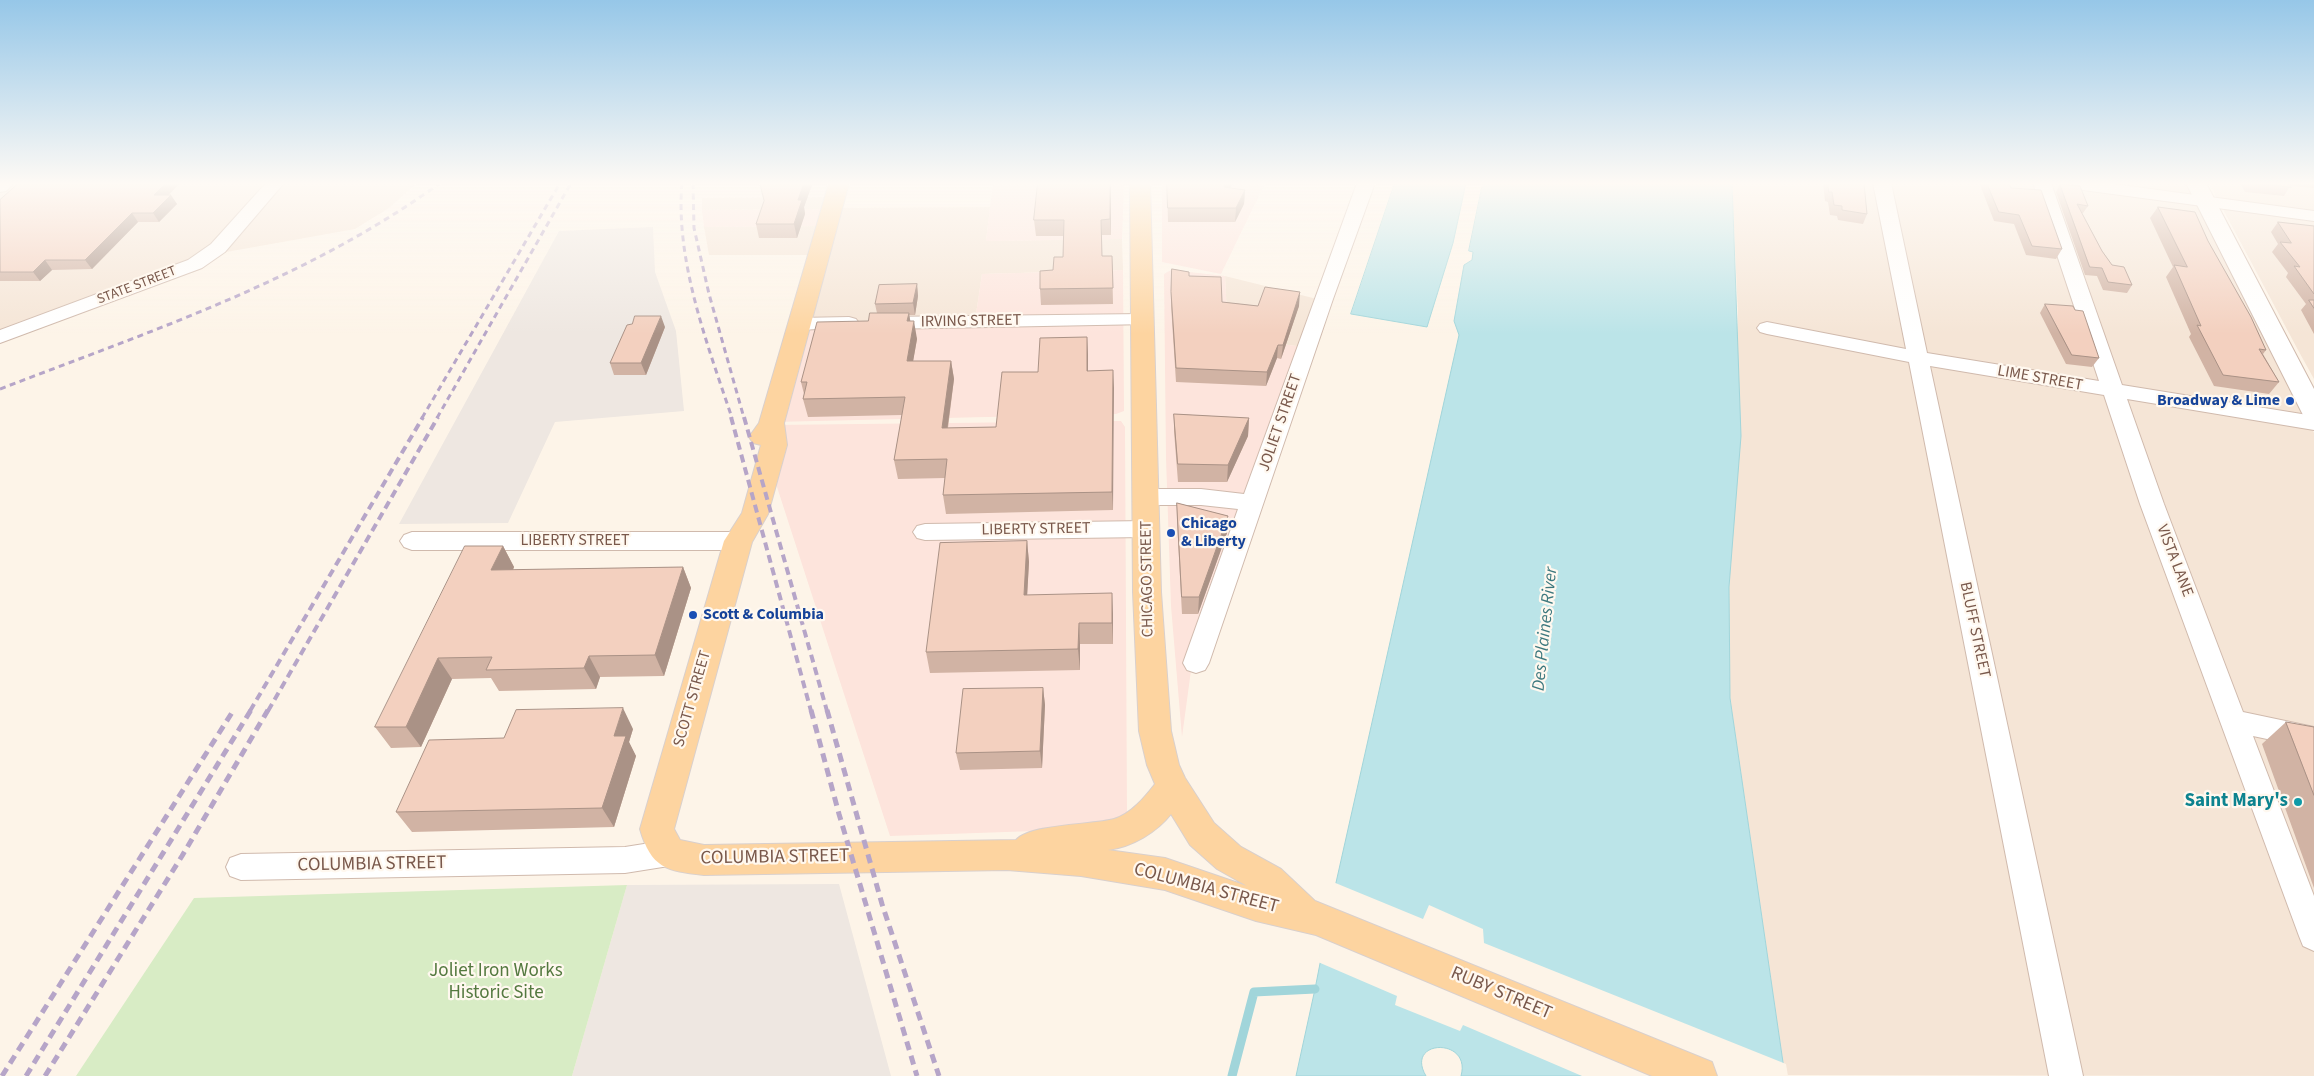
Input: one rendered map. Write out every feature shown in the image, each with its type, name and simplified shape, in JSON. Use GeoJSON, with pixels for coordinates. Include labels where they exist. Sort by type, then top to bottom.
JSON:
{"type":"FeatureCollection","features":[{"type":"Feature","properties":{"kind":"main road","name":"SCOTT STREET"},"geometry":{"type":"LineString","coordinates":[[669,853],[660,845],[656,830],[738,541],[756,514],[774,445],[771,422],[825,233]]}},
{"type":"Feature","properties":{"kind":"main road","name":"CHICAGO STREET"},"geometry":{"type":"LineString","coordinates":[[1141,233],[1147,592],[1155,731],[1163,765],[1172,787],[1202,834],[1229,858],[1269,880],[1313,917]]}},
{"type":"Feature","properties":{"kind":"main road"},"geometry":{"type":"LineString","coordinates":[[1006,854],[1074,838],[1116,834],[1132,828],[1152,814],[1172,787]]}},
{"type":"Feature","properties":{"kind":"main road","name":"COLUMBIA STREET"},"geometry":{"type":"LineString","coordinates":[[669,853],[681,857],[704,860],[1006,854],[1081,861],[1164,874],[1256,905],[1313,917]]}},
{"type":"Feature","properties":{"kind":"main road","name":"RUBY STREET"},"geometry":{"type":"LineString","coordinates":[[1313,917],[1698,1076]]}},
{"type":"Feature","properties":{"kind":"street","name":"STATE STREET"},"geometry":{"type":"LineString","coordinates":[[0,337],[195,264],[218,248],[231,233]]}},
{"type":"Feature","properties":{"kind":"street","name":"JOLIET STREET"},"geometry":{"type":"LineString","coordinates":[[1196,662],[1347,233]]}},
{"type":"Feature","properties":{"kind":"street","name":"BLUFF STREET"},"geometry":{"type":"LineString","coordinates":[[1892,233],[2066,1076]]}},
{"type":"Feature","properties":{"kind":"street","name":"VISTA LANE"},"geometry":{"type":"LineString","coordinates":[[2059,233],[2152,504],[2235,721],[2314,936]]}},
{"type":"Feature","properties":{"kind":"street"},"geometry":{"type":"LineString","coordinates":[[2222,233],[2314,413]]}},
{"type":"Feature","properties":{"kind":"street","name":"IRVING STREET"},"geometry":{"type":"LineString","coordinates":[[799,324],[1143,320]]}},
{"type":"Feature","properties":{"kind":"street","name":"LIME STREET"},"geometry":{"type":"LineString","coordinates":[[1767,328],[1918,358],[2113,392],[2314,423]]}},
{"type":"Feature","properties":{"kind":"street"},"geometry":{"type":"LineString","coordinates":[[1146,497],[1201,497],[1253,503]]}},
{"type":"Feature","properties":{"kind":"street","name":"LIBERTY STREET"},"geometry":{"type":"LineString","coordinates":[[925,532],[1147,529]]}},
{"type":"Feature","properties":{"kind":"street","name":"LIBERTY STREET"},"geometry":{"type":"LineString","coordinates":[[412,541],[738,541]]}},
{"type":"Feature","properties":{"kind":"street"},"geometry":{"type":"LineString","coordinates":[[2235,721],[2314,738]]}},
{"type":"Feature","properties":{"kind":"street","name":"COLUMBIA STREET"},"geometry":{"type":"LineString","coordinates":[[241,867],[625,860],[669,853]]}},
{"type":"Feature","properties":{"kind":"shaded area"},"geometry":{"type":"Polygon","coordinates":[[[0,233],[331,233],[204,256],[0,336],[0,233]]]}},
{"type":"Feature","properties":{"kind":"shaded area"},"geometry":{"type":"Polygon","coordinates":[[[558,233],[653,233],[655,272],[676,331],[684,411],[555,422],[508,523],[399,524],[558,233]]]}},
{"type":"Feature","properties":{"kind":"shaded area"},"geometry":{"type":"Polygon","coordinates":[[[705,233],[822,233],[816,255],[709,255],[705,233]]]}},
{"type":"Feature","properties":{"kind":"shaded area"},"geometry":{"type":"Polygon","coordinates":[[[825,233],[987,233],[986,241],[1122,239],[1123,270],[982,274],[975,321],[800,323],[825,233]]]}},
{"type":"Feature","properties":{"kind":"shaded area"},"geometry":{"type":"Polygon","coordinates":[[[987,233],[1122,233],[1122,239],[986,241],[987,233]]]}},
{"type":"Feature","properties":{"kind":"shaded area"},"geometry":{"type":"Polygon","coordinates":[[[1162,233],[1241,233],[1221,274],[1162,262],[1162,233]]]}},
{"type":"Feature","properties":{"kind":"shaded area"},"geometry":{"type":"Polygon","coordinates":[[[1734,233],[2212,233],[2314,433],[2314,1076],[1785,1075],[1730,698],[1729,587],[1738,313],[1734,233]]]}},
{"type":"Feature","properties":{"kind":"shaded area"},"geometry":{"type":"Polygon","coordinates":[[[2236,233],[2314,233],[2314,379],[2236,233]]]}},
{"type":"Feature","properties":{"kind":"shaded area"},"geometry":{"type":"Polygon","coordinates":[[[1123,270],[1124,411],[1116,414],[773,422],[800,325],[975,321],[982,274],[1123,270]]]}},
{"type":"Feature","properties":{"kind":"shaded area"},"geometry":{"type":"Polygon","coordinates":[[[1171,270],[1225,276],[1228,337],[1304,347],[1192,663],[1182,737],[1171,606],[1166,458],[1164,274],[1171,270]]]}},
{"type":"Feature","properties":{"kind":"shaded area"},"geometry":{"type":"Polygon","coordinates":[[[1225,276],[1321,300],[1304,347],[1228,337],[1225,276]]]}},
{"type":"Feature","properties":{"kind":"shaded area"},"geometry":{"type":"Polygon","coordinates":[[[1121,421],[1125,427],[1127,818],[1064,830],[890,836],[766,453],[773,425],[1121,421]]]}},
{"type":"Feature","properties":{"kind":"shaded area"},"geometry":{"type":"Polygon","coordinates":[[[839,884],[891,1076],[572,1076],[627,885],[839,884]]]}},
{"type":"Feature","properties":{"kind":"green space","name":"Joliet Iron Works Historic Site"},"geometry":{"type":"Polygon","coordinates":[[[627,885],[572,1076],[76,1076],[194,898],[627,885]]]}},
{"type":"Feature","properties":{"kind":"water"},"geometry":{"type":"Polygon","coordinates":[[[1378,233],[1455,233],[1427,327],[1351,314],[1378,233]]]}},
{"type":"Feature","properties":{"kind":"water","name":"Des Plaines River"},"geometry":{"type":"Polygon","coordinates":[[[1473,233],[1734,233],[1741,436],[1729,587],[1730,698],[1785,1076],[1461,1076],[1462,1063],[1457,1054],[1449,1049],[1439,1048],[1430,1049],[1424,1055],[1422,1064],[1426,1076],[1296,1076],[1335,887],[1459,335],[1454,321],[1464,265],[1472,260],[1473,252],[1469,251],[1473,233]]]}},
{"type":"Feature","properties":{"kind":"pier"},"geometry":{"type":"Polygon","coordinates":[[[1333,882],[1423,919],[1429,905],[1483,929],[1484,943],[1786,1064],[1788,1076],[1582,1076],[1463,1025],[1460,1031],[1395,1005],[1397,996],[1318,962],[1333,882]]]}},
{"type":"Feature","properties":{"kind":"building"},"geometry":{"type":"Polygon","coordinates":[[[0,233],[112,233],[85,260],[45,260],[33,272],[0,272],[0,233]]]}},
{"type":"Feature","properties":{"kind":"building"},"geometry":{"type":"Polygon","coordinates":[[[1064,233],[1101,233],[1102,256],[1112,256],[1113,288],[1040,289],[1040,271],[1053,270],[1054,257],[1063,257],[1064,233]]]}},
{"type":"Feature","properties":{"kind":"building"},"geometry":{"type":"Polygon","coordinates":[[[2027,233],[2056,233],[2062,249],[2032,246],[2027,233]]]}},
{"type":"Feature","properties":{"kind":"building"},"geometry":{"type":"Polygon","coordinates":[[[2078,233],[2093,233],[2112,265],[2124,267],[2132,285],[2108,282],[2102,268],[2090,267],[2078,233]]]}},
{"type":"Feature","properties":{"kind":"building"},"geometry":{"type":"Polygon","coordinates":[[[2171,233],[2205,233],[2251,317],[2266,350],[2259,349],[2279,382],[2223,375],[2197,325],[2201,326],[2174,265],[2187,267],[2171,233]]]}},
{"type":"Feature","properties":{"kind":"building"},"geometry":{"type":"Polygon","coordinates":[[[2285,233],[2314,233],[2314,294],[2294,266],[2300,267],[2280,242],[2291,243],[2285,233]]]}},
{"type":"Feature","properties":{"kind":"building"},"geometry":{"type":"Polygon","coordinates":[[[1172,269],[1189,272],[1189,276],[1221,277],[1222,302],[1258,306],[1265,287],[1300,292],[1283,345],[1278,345],[1267,372],[1176,368],[1171,292],[1172,269]]]}},
{"type":"Feature","properties":{"kind":"building"},"geometry":{"type":"Polygon","coordinates":[[[917,284],[913,303],[875,304],[879,285],[917,284]]]}},
{"type":"Feature","properties":{"kind":"building"},"geometry":{"type":"Polygon","coordinates":[[[2309,300],[2314,300],[2314,308],[2309,300]]]}},
{"type":"Feature","properties":{"kind":"building"},"geometry":{"type":"Polygon","coordinates":[[[2045,304],[2073,306],[2075,310],[2083,311],[2099,358],[2072,355],[2045,304]]]}},
{"type":"Feature","properties":{"kind":"building"},"geometry":{"type":"Polygon","coordinates":[[[870,313],[909,313],[907,321],[914,321],[907,361],[951,361],[942,428],[996,427],[1002,372],[1038,372],[1040,338],[1087,337],[1087,371],[1113,370],[1112,492],[943,495],[947,459],[894,460],[905,397],[803,399],[807,382],[801,382],[817,322],[868,321],[870,313]]]}},
{"type":"Feature","properties":{"kind":"building"},"geometry":{"type":"Polygon","coordinates":[[[635,316],[661,316],[641,363],[610,363],[627,325],[632,324],[635,316]]]}},
{"type":"Feature","properties":{"kind":"building"},"geometry":{"type":"Polygon","coordinates":[[[1174,414],[1249,418],[1228,465],[1178,464],[1174,414]]]}},
{"type":"Feature","properties":{"kind":"building"},"geometry":{"type":"Polygon","coordinates":[[[1177,503],[1228,516],[1199,597],[1182,597],[1177,503]]]}},
{"type":"Feature","properties":{"kind":"building"},"geometry":{"type":"Polygon","coordinates":[[[1027,541],[1024,595],[1112,593],[1112,623],[1079,623],[1078,649],[926,652],[940,543],[1027,541]]]}},
{"type":"Feature","properties":{"kind":"building"},"geometry":{"type":"Polygon","coordinates":[[[465,546],[503,546],[491,570],[683,567],[655,655],[589,656],[584,668],[486,670],[492,657],[438,658],[406,727],[375,727],[465,546]]]}},
{"type":"Feature","properties":{"kind":"building"},"geometry":{"type":"Polygon","coordinates":[[[1043,688],[1040,751],[956,753],[963,689],[1043,688]]]}},
{"type":"Feature","properties":{"kind":"building"},"geometry":{"type":"Polygon","coordinates":[[[623,708],[614,736],[626,736],[602,808],[396,812],[429,740],[504,738],[516,710],[623,708]]]}},
{"type":"Feature","properties":{"kind":"building"},"geometry":{"type":"Polygon","coordinates":[[[2286,722],[2314,727],[2314,795],[2286,722]]]}},
{"type":"Feature","properties":{"kind":"waterway"},"geometry":{"type":"LineString","coordinates":[[1232,1076],[1254,992],[1315,989]]}},
{"type":"Feature","properties":{"kind":"railway"},"geometry":{"type":"LineString","coordinates":[[0,389],[171,324],[227,300],[283,275],[362,233]]}},
{"type":"Feature","properties":{"kind":"railway"},"geometry":{"type":"LineString","coordinates":[[422,418],[531,233]]}},
{"type":"Feature","properties":{"kind":"railway"},"geometry":{"type":"LineString","coordinates":[[437,418],[542,233]]}},
{"type":"Feature","properties":{"kind":"railway"},"geometry":{"type":"LineString","coordinates":[[682,233],[688,273],[695,303],[732,418]]}},
{"type":"Feature","properties":{"kind":"railway"},"geometry":{"type":"LineString","coordinates":[[695,233],[709,294],[744,418]]}},
{"type":"Feature","properties":{"kind":"railway"},"geometry":{"type":"LineString","coordinates":[[250,711],[423,417]]}},
{"type":"Feature","properties":{"kind":"railway"},"geometry":{"type":"LineString","coordinates":[[268,711],[438,417]]}},
{"type":"Feature","properties":{"kind":"railway"},"geometry":{"type":"LineString","coordinates":[[731,417],[811,711]]}},
{"type":"Feature","properties":{"kind":"railway"},"geometry":{"type":"LineString","coordinates":[[744,417],[827,711]]}},
{"type":"Feature","properties":{"kind":"railway"},"geometry":{"type":"LineString","coordinates":[[26,1076],[251,710]]}},
{"type":"Feature","properties":{"kind":"railway"},"geometry":{"type":"LineString","coordinates":[[45,1076],[182,856],[268,710]]}},
{"type":"Feature","properties":{"kind":"railway"},"geometry":{"type":"LineString","coordinates":[[811,710],[839,814],[917,1076]]}},
{"type":"Feature","properties":{"kind":"railway"},"geometry":{"type":"LineString","coordinates":[[827,710],[882,904],[939,1076]]}},
{"type":"Feature","properties":{"kind":"railway"},"geometry":{"type":"LineString","coordinates":[[2,1076],[233,711]]}},
{"type":"Feature","properties":{"kind":"place","name":"Broadway & Lime"},"geometry":{"type":"Point","coordinates":[2290,401]}},
{"type":"Feature","properties":{"kind":"place","name":"Chicago & Liberty"},"geometry":{"type":"Point","coordinates":[1171,533]}},
{"type":"Feature","properties":{"kind":"place","name":"Scott & Columbia"},"geometry":{"type":"Point","coordinates":[693,615]}},
{"type":"Feature","properties":{"kind":"place","name":"Saint Mary's"},"geometry":{"type":"Point","coordinates":[2298,802]}}]}
